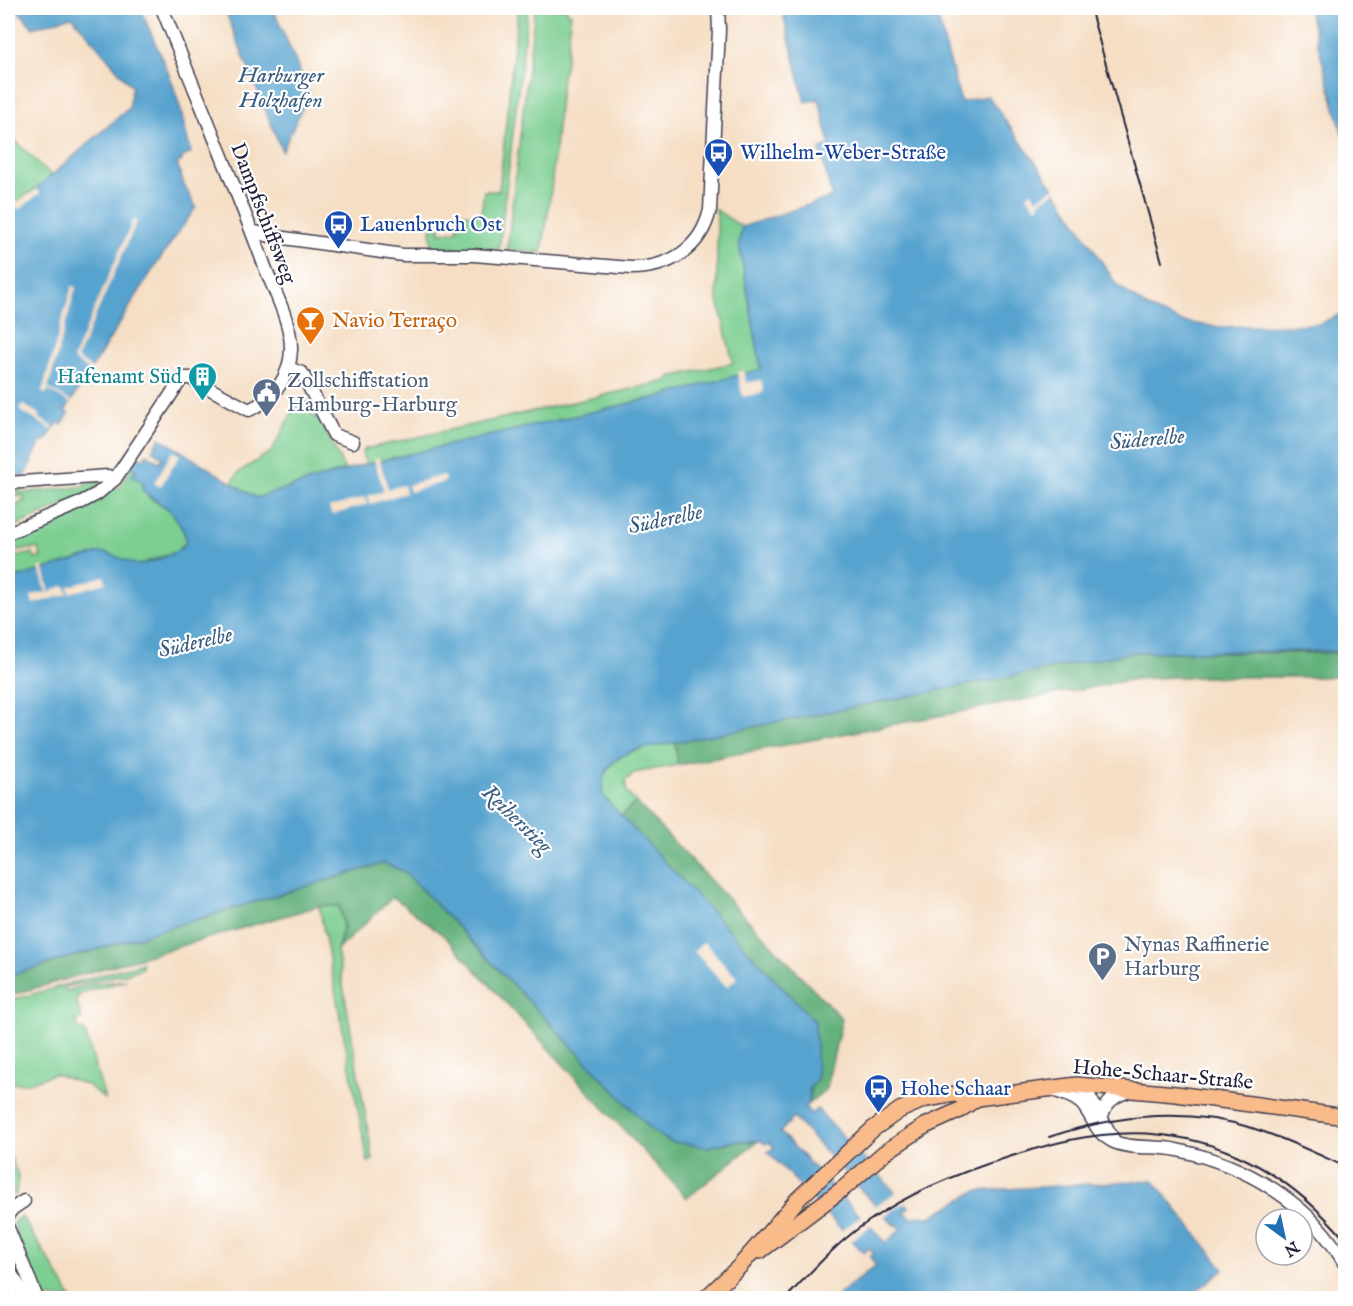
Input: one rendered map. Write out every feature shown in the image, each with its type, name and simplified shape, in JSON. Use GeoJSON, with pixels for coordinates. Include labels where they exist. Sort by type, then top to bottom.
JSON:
{"type":"FeatureCollection","features":[{"type":"Feature","properties":{"kind":"main road","name":"Hohe-Schaar-Straße"},"geometry":{"type":"LineString","coordinates":[[706,1299],[740,1266],[800,1198],[879,1124],[911,1104],[935,1097],[955,1094],[977,1098],[1045,1088],[1138,1090],[1346,1117]]}},
{"type":"Feature","properties":{"kind":"main road","name":"Hohe-Schaar-Straße"},"geometry":{"type":"LineString","coordinates":[[740,1266],[878,1158],[925,1126],[958,1111],[977,1098]]}},
{"type":"Feature","properties":{"kind":"street","name":"Dampfschiffsweg"},"geometry":{"type":"LineString","coordinates":[[115,479],[178,382],[184,377],[190,378],[249,410],[272,397],[288,368],[291,349],[289,330],[252,231],[162,8]]}},
{"type":"Feature","properties":{"kind":"street"},"geometry":{"type":"LineString","coordinates":[[252,231],[270,236],[403,255],[474,255],[643,268],[669,262],[689,248],[705,228],[710,210],[719,30],[717,8]]}},
{"type":"Feature","properties":{"kind":"street"},"geometry":{"type":"LineString","coordinates":[[288,368],[302,373],[334,435],[353,442]]}},
{"type":"Feature","properties":{"kind":"street"},"geometry":{"type":"LineString","coordinates":[[8,483],[108,476],[115,479],[97,494],[78,504],[8,533]]}},
{"type":"Feature","properties":{"kind":"street"},"geometry":{"type":"LineString","coordinates":[[1045,1088],[1073,1098],[1085,1107],[1102,1135],[1116,1142],[1130,1146],[1174,1149],[1208,1157],[1252,1176],[1281,1195],[1307,1217],[1331,1243],[1346,1266]]}},
{"type":"Feature","properties":{"kind":"street"},"geometry":{"type":"LineString","coordinates":[[1085,1107],[1087,1088]]}},
{"type":"Feature","properties":{"kind":"street"},"geometry":{"type":"LineString","coordinates":[[1087,1088],[1101,1119],[1116,1142]]}},
{"type":"Feature","properties":{"kind":"street"},"geometry":{"type":"LineString","coordinates":[[1101,1119],[1104,1108],[1112,1099],[1138,1090]]}},
{"type":"Feature","properties":{"kind":"street"},"geometry":{"type":"LineString","coordinates":[[8,1215],[12,1209],[24,1202]]}},
{"type":"Feature","properties":{"kind":"street"},"geometry":{"type":"LineString","coordinates":[[8,1228],[37,1299]]}},
{"type":"Feature","properties":{"kind":"street"},"geometry":{"type":"LineString","coordinates":[[8,1269],[27,1299]]}},
{"type":"Feature","properties":{"kind":"green space"},"geometry":{"type":"Polygon","coordinates":[[[518,8],[528,8],[499,249],[433,248],[432,223],[440,228],[440,233],[457,231],[461,213],[481,215],[484,191],[499,191],[518,8]]]}},
{"type":"Feature","properties":{"kind":"green space"},"geometry":{"type":"Polygon","coordinates":[[[535,8],[567,8],[567,12],[571,14],[542,253],[507,249],[535,8]]]}},
{"type":"Feature","properties":{"kind":"green space"},"geometry":{"type":"Polygon","coordinates":[[[8,134],[52,176],[15,206],[8,197],[8,134]]]}},
{"type":"Feature","properties":{"kind":"green space"},"geometry":{"type":"Polygon","coordinates":[[[715,209],[742,227],[739,244],[761,369],[666,395],[366,464],[362,453],[365,449],[667,381],[670,377],[733,363],[717,296],[717,215],[715,209]]]}},
{"type":"Feature","properties":{"kind":"green space"},"geometry":{"type":"Polygon","coordinates":[[[306,400],[314,418],[318,416],[345,470],[256,498],[231,483],[239,472],[272,451],[296,405],[306,400]]]}},
{"type":"Feature","properties":{"kind":"green space"},"geometry":{"type":"Polygon","coordinates":[[[131,467],[140,477],[149,498],[173,513],[185,534],[186,542],[176,552],[137,565],[99,553],[8,582],[8,558],[33,553],[35,559],[41,557],[38,548],[8,552],[8,539],[25,533],[114,488],[119,489],[131,467]]]}},
{"type":"Feature","properties":{"kind":"green space"},"geometry":{"type":"Polygon","coordinates":[[[105,481],[84,496],[8,529],[8,511],[18,506],[18,503],[24,502],[24,496],[16,497],[16,489],[20,487],[21,493],[85,486],[85,483],[105,481]]]}},
{"type":"Feature","properties":{"kind":"green space"},"geometry":{"type":"Polygon","coordinates":[[[1133,652],[1345,653],[1345,677],[1135,679],[678,765],[675,742],[1133,652]]]}},
{"type":"Feature","properties":{"kind":"green space"},"geometry":{"type":"Polygon","coordinates":[[[675,742],[678,765],[634,773],[625,781],[627,793],[636,802],[621,816],[601,793],[604,777],[609,767],[616,760],[634,750],[675,742]]]}},
{"type":"Feature","properties":{"kind":"green space"},"geometry":{"type":"Polygon","coordinates":[[[636,802],[842,1019],[826,1089],[809,1103],[815,1022],[621,816],[636,802]]]}},
{"type":"Feature","properties":{"kind":"green space"},"geometry":{"type":"Polygon","coordinates":[[[384,863],[405,872],[655,1133],[708,1147],[735,1141],[757,1142],[687,1198],[444,936],[393,897],[337,950],[344,928],[339,906],[319,906],[8,996],[8,976],[384,863]]]}},
{"type":"Feature","properties":{"kind":"green space"},"geometry":{"type":"Polygon","coordinates":[[[319,906],[339,906],[342,917],[337,950],[373,1160],[368,1162],[319,906]]]}},
{"type":"Feature","properties":{"kind":"green space"},"geometry":{"type":"Polygon","coordinates":[[[142,963],[142,968],[125,974],[64,987],[66,991],[90,984],[126,980],[81,993],[76,1000],[82,1019],[76,1020],[79,1030],[84,1029],[105,1099],[87,1085],[54,1074],[28,1083],[8,1083],[10,1045],[8,1001],[142,963]]]}},
{"type":"Feature","properties":{"kind":"green space"},"geometry":{"type":"Polygon","coordinates":[[[8,1151],[18,1175],[16,1196],[8,1182],[8,1151]]]}},
{"type":"Feature","properties":{"kind":"green space"},"geometry":{"type":"Polygon","coordinates":[[[21,1216],[71,1298],[45,1298],[15,1233],[14,1222],[21,1216]]]}},
{"type":"Feature","properties":{"kind":"water"},"geometry":{"type":"Polygon","coordinates":[[[16,8],[140,8],[171,79],[180,107],[191,153],[177,163],[184,185],[196,207],[153,269],[65,411],[69,414],[62,425],[58,422],[45,442],[41,441],[25,476],[16,476],[8,471],[8,213],[129,108],[132,87],[72,16],[33,28],[16,8]]]}},
{"type":"Feature","properties":{"kind":"water","name":"Harburger Holzhafen"},"geometry":{"type":"Polygon","coordinates":[[[224,8],[273,8],[309,93],[282,151],[224,8]]]}},
{"type":"Feature","properties":{"kind":"water"},"geometry":{"type":"Polygon","coordinates":[[[787,8],[935,8],[961,102],[988,96],[1058,194],[1116,284],[1148,308],[1182,322],[1220,327],[1319,324],[1345,312],[1345,651],[1133,652],[636,750],[614,761],[609,766],[604,779],[603,796],[815,1022],[817,1079],[810,1088],[809,1103],[805,1107],[811,1114],[817,1109],[909,1207],[904,1212],[914,1219],[917,1216],[930,1217],[976,1191],[1153,1180],[1224,1269],[1187,1298],[841,1298],[838,1295],[876,1265],[870,1257],[874,1253],[869,1248],[864,1253],[768,1152],[774,1147],[769,1142],[765,1144],[762,1141],[735,1141],[708,1147],[671,1142],[655,1133],[405,872],[384,863],[8,976],[8,582],[99,553],[107,553],[137,565],[163,558],[182,547],[186,538],[175,517],[144,492],[141,488],[144,483],[132,476],[136,470],[131,467],[138,456],[143,459],[147,454],[159,462],[163,458],[152,450],[160,438],[256,498],[366,464],[666,395],[761,369],[739,244],[742,227],[832,197],[820,149],[830,145],[819,99],[805,102],[782,10],[787,8]],[[794,1118],[780,1132],[886,1243],[901,1229],[896,1224],[894,1225],[794,1118]]]}},
{"type":"Feature","properties":{"kind":"water"},"geometry":{"type":"Polygon","coordinates":[[[1308,8],[1345,8],[1345,144],[1308,8]]]}},
{"type":"Feature","properties":{"kind":"pier"},"geometry":{"type":"Polygon","coordinates":[[[1056,187],[1058,190],[1039,202],[1040,205],[1036,208],[1027,195],[1032,192],[1037,199],[1056,187]]]}},
{"type":"Feature","properties":{"kind":"pier"},"geometry":{"type":"Polygon","coordinates":[[[37,189],[40,193],[19,210],[15,206],[17,202],[37,189]]]}},
{"type":"Feature","properties":{"kind":"pier"},"geometry":{"type":"Polygon","coordinates":[[[133,220],[137,221],[77,358],[93,370],[91,372],[73,359],[133,220]]]}},
{"type":"Feature","properties":{"kind":"pier"},"geometry":{"type":"Polygon","coordinates":[[[72,286],[76,287],[48,388],[74,403],[73,405],[48,390],[46,394],[42,392],[72,286]]]}},
{"type":"Feature","properties":{"kind":"pier"},"geometry":{"type":"Polygon","coordinates":[[[743,371],[746,383],[761,380],[764,392],[743,397],[737,372],[743,371]]]}},
{"type":"Feature","properties":{"kind":"pier"},"geometry":{"type":"Polygon","coordinates":[[[22,404],[39,414],[38,417],[53,427],[54,431],[19,410],[22,404]]]}},
{"type":"Feature","properties":{"kind":"pier"},"geometry":{"type":"Polygon","coordinates":[[[173,451],[180,455],[160,487],[154,483],[173,451]]]}},
{"type":"Feature","properties":{"kind":"pier"},"geometry":{"type":"Polygon","coordinates":[[[379,458],[388,489],[404,485],[406,493],[370,504],[368,496],[384,491],[374,459],[379,458]]]}},
{"type":"Feature","properties":{"kind":"pier"},"geometry":{"type":"Polygon","coordinates":[[[444,475],[446,481],[410,492],[408,485],[444,475]]]}},
{"type":"Feature","properties":{"kind":"pier"},"geometry":{"type":"Polygon","coordinates":[[[365,497],[368,504],[332,515],[329,508],[365,497]]]}},
{"type":"Feature","properties":{"kind":"pier"},"geometry":{"type":"Polygon","coordinates":[[[43,566],[50,593],[52,593],[51,590],[65,586],[68,594],[33,604],[31,596],[45,592],[47,594],[39,568],[43,566]]]}},
{"type":"Feature","properties":{"kind":"pier"},"geometry":{"type":"Polygon","coordinates":[[[104,576],[106,583],[70,593],[68,587],[104,576]]]}},
{"type":"Feature","properties":{"kind":"pier"},"geometry":{"type":"Polygon","coordinates":[[[704,942],[737,978],[727,987],[694,951],[704,942]]]}},
{"type":"Feature","properties":{"kind":"pier"},"geometry":{"type":"Polygon","coordinates":[[[898,1191],[906,1202],[883,1217],[874,1207],[898,1191]]]}},
{"type":"Feature","properties":{"kind":"pier"},"geometry":{"type":"Polygon","coordinates":[[[863,1215],[872,1225],[850,1241],[841,1231],[863,1215]]]}},
{"type":"Feature","properties":{"kind":"railway"},"geometry":{"type":"LineString","coordinates":[[1090,8],[1162,262]]}},
{"type":"Feature","properties":{"kind":"railway"},"geometry":{"type":"LineString","coordinates":[[1049,1137],[1099,1123],[1125,1119],[1150,1116],[1201,1117],[1227,1121],[1264,1132],[1346,1167]]}},
{"type":"Feature","properties":{"kind":"railway"},"geometry":{"type":"LineString","coordinates":[[786,1298],[846,1238],[902,1200],[972,1169],[1043,1146],[1090,1136],[1138,1133],[1173,1136],[1206,1144],[1238,1156],[1268,1172],[1296,1191],[1322,1214],[1346,1241]]}},
{"type":"Feature","properties":{"kind":"place","name":"Wilhelm-Weber-Straße"},"geometry":{"type":"Point","coordinates":[719,178]}},
{"type":"Feature","properties":{"kind":"place","name":"Lauenbruch Ost"},"geometry":{"type":"Point","coordinates":[339,250]}},
{"type":"Feature","properties":{"kind":"place","name":"Navio Terraço"},"geometry":{"type":"Point","coordinates":[311,346]}},
{"type":"Feature","properties":{"kind":"place","name":"Hafenamt Süd"},"geometry":{"type":"Point","coordinates":[203,402]}},
{"type":"Feature","properties":{"kind":"place","name":"Zollschiffstation Hamburg-Harburg"},"geometry":{"type":"Point","coordinates":[266,418]}},
{"type":"Feature","properties":{"kind":"place","name":"Nynas Raffinerie Harburg"},"geometry":{"type":"Point","coordinates":[1103,982]}},
{"type":"Feature","properties":{"kind":"place","name":"Hohe Schaar"},"geometry":{"type":"Point","coordinates":[879,1114]}},
{"type":"Feature","properties":{"kind":"water label","name":"Süderelbe"},"geometry":{"type":"Point","coordinates":[1147,438]}},
{"type":"Feature","properties":{"kind":"water label","name":"Süderelbe"},"geometry":{"type":"Point","coordinates":[665,518]}},
{"type":"Feature","properties":{"kind":"water label","name":"Süderelbe"},"geometry":{"type":"Point","coordinates":[195,641]}},
{"type":"Feature","properties":{"kind":"water label","name":"Reiherstieg"},"geometry":{"type":"Point","coordinates":[518,818]}}]}
